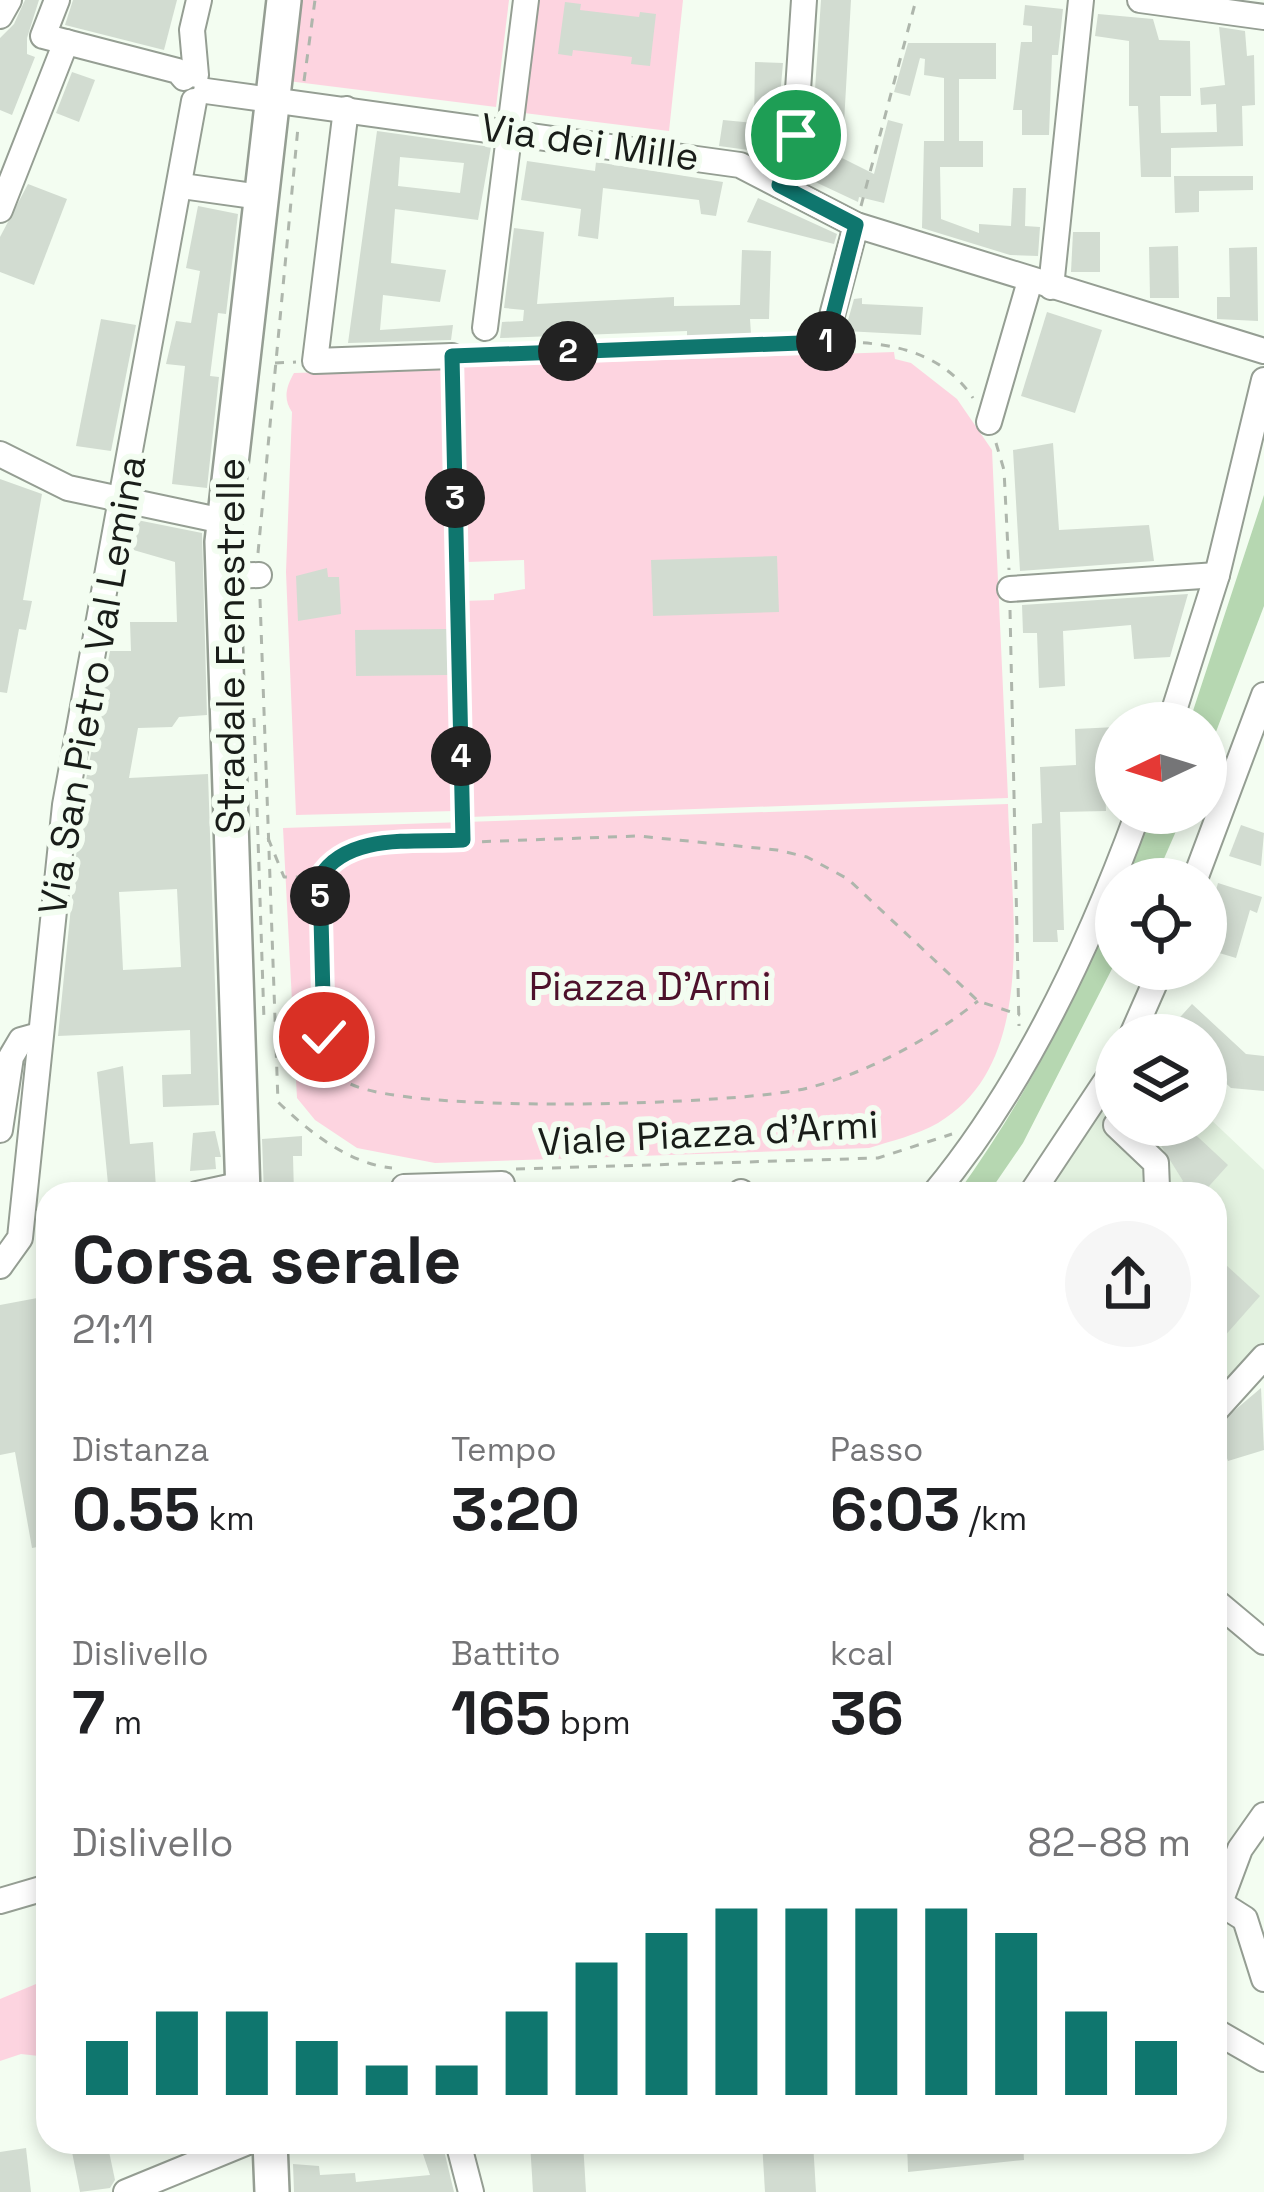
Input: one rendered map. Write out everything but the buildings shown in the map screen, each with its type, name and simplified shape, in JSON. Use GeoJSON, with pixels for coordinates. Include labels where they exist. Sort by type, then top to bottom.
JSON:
{"type":"FeatureCollection","features":[{"type":"Feature","properties":{"kind":"main road","name":"Stradale Fenestrelle"},"geometry":{"type":"LineString","coordinates":[[243,1182],[223,521],[260,197],[286,102],[284,0]]}},
{"type":"Feature","properties":{"kind":"main road"},"geometry":{"type":"LineString","coordinates":[[270,2154],[272,2192]]}},
{"type":"Feature","properties":{"kind":"street"},"geometry":{"type":"LineString","coordinates":[[0,16],[9,0]]}},
{"type":"Feature","properties":{"kind":"street"},"geometry":{"type":"LineString","coordinates":[[0,210],[66,42],[41,32],[57,0]]}},
{"type":"Feature","properties":{"kind":"street","name":"Via San Pietro Val Lemina"},"geometry":{"type":"LineString","coordinates":[[20,1238],[65,805],[182,186],[195,86],[192,30],[199,0]]}},
{"type":"Feature","properties":{"kind":"street"},"geometry":{"type":"LineString","coordinates":[[485,328],[526,0]]}},
{"type":"Feature","properties":{"kind":"street"},"geometry":{"type":"LineString","coordinates":[[779,185],[796,135],[804,0]]}},
{"type":"Feature","properties":{"kind":"street"},"geometry":{"type":"LineString","coordinates":[[989,422],[1040,284],[1081,0]]}},
{"type":"Feature","properties":{"kind":"street"},"geometry":{"type":"LineString","coordinates":[[1139,0],[1264,17]]}},
{"type":"Feature","properties":{"kind":"street","name":"Via dei Mille"},"geometry":{"type":"LineString","coordinates":[[66,42],[178,71],[195,86],[740,165],[856,225],[1264,351]]}},
{"type":"Feature","properties":{"kind":"street"},"geometry":{"type":"LineString","coordinates":[[346,109],[314,362],[452,356]]}},
{"type":"Feature","properties":{"kind":"street"},"geometry":{"type":"LineString","coordinates":[[182,186],[260,197]]}},
{"type":"Feature","properties":{"kind":"street"},"geometry":{"type":"LineString","coordinates":[[826,342],[856,225]]}},
{"type":"Feature","properties":{"kind":"street"},"geometry":{"type":"LineString","coordinates":[[1177,702],[1216,575],[1264,380]]}},
{"type":"Feature","properties":{"kind":"street"},"geometry":{"type":"LineString","coordinates":[[0,454],[68,488],[223,521]]}},
{"type":"Feature","properties":{"kind":"street"},"geometry":{"type":"LineString","coordinates":[[223,576],[259,575]]}},
{"type":"Feature","properties":{"kind":"street"},"geometry":{"type":"LineString","coordinates":[[1010,589],[1216,575]]}},
{"type":"Feature","properties":{"kind":"street"},"geometry":{"type":"LineString","coordinates":[[1203,858],[1264,697]]}},
{"type":"Feature","properties":{"kind":"street"},"geometry":{"type":"LineString","coordinates":[[944,1182],[983,1134],[1011,1088],[1128,834]]}},
{"type":"Feature","properties":{"kind":"street"},"geometry":{"type":"LineString","coordinates":[[2,1130],[11,1057],[21,1040],[39,1035]]}},
{"type":"Feature","properties":{"kind":"street"},"geometry":{"type":"LineString","coordinates":[[1039,1182],[1095,1101]]}},
{"type":"Feature","properties":{"kind":"street"},"geometry":{"type":"LineString","coordinates":[[1138,1146],[1156,1163],[1157,1182]]}},
{"type":"Feature","properties":{"kind":"street"},"geometry":{"type":"LineString","coordinates":[[0,1266],[20,1238],[36,1234]]}},
{"type":"Feature","properties":{"kind":"street"},"geometry":{"type":"LineString","coordinates":[[1227,1398],[1264,1358]]}},
{"type":"Feature","properties":{"kind":"street"},"geometry":{"type":"LineString","coordinates":[[1227,1611],[1264,1642]]}},
{"type":"Feature","properties":{"kind":"street"},"geometry":{"type":"LineString","coordinates":[[1227,1882],[1240,1850],[1264,1815]]}},
{"type":"Feature","properties":{"kind":"street"},"geometry":{"type":"LineString","coordinates":[[0,1901],[36,1890]]}},
{"type":"Feature","properties":{"kind":"street"},"geometry":{"type":"LineString","coordinates":[[1227,1910],[1246,1919],[1264,1979]]}},
{"type":"Feature","properties":{"kind":"street"},"geometry":{"type":"LineString","coordinates":[[1227,2038],[1264,2059]]}},
{"type":"Feature","properties":{"kind":"street"},"geometry":{"type":"LineString","coordinates":[[126,2192],[219,2154]]}},
{"type":"Feature","properties":{"kind":"street"},"geometry":{"type":"LineString","coordinates":[[461,2154],[471,2192]]}},
{"type":"Feature","properties":{"kind":"path"},"geometry":{"type":"LineString","coordinates":[[315,0],[286,102],[259,575],[278,1102],[323,1140],[377,1167],[395,1168]]}},
{"type":"Feature","properties":{"kind":"path"},"geometry":{"type":"LineString","coordinates":[[856,225],[916,0]]}},
{"type":"Feature","properties":{"kind":"path"},"geometry":{"type":"LineString","coordinates":[[463,840],[452,356],[826,342],[892,343],[916,351],[967,388],[989,422],[1004,470],[1022,1015],[1018,1028]]}},
{"type":"Feature","properties":{"kind":"path"},"geometry":{"type":"LineString","coordinates":[[266,831],[284,877],[320,877]]}},
{"type":"Feature","properties":{"kind":"path"},"geometry":{"type":"LineString","coordinates":[[978,1001],[953,1021],[848,1077],[766,1096],[550,1104],[378,1092],[345,1081],[329,1059],[320,877],[328,864],[362,846],[463,840],[702,839],[806,857],[875,901],[978,1001],[1022,1015]]}},
{"type":"Feature","properties":{"kind":"path","name":"Viale Piazza d'Armi"},"geometry":{"type":"LineString","coordinates":[[506,1182],[878,1158],[949,1136],[963,1122]]}},
{"type":"Feature","properties":{"kind":"shaded area"},"geometry":{"type":"Polygon","coordinates":[[[1264,495],[1264,606],[1227,703],[1196,702],[1264,495]]]}},
{"type":"Feature","properties":{"kind":"shaded area"},"geometry":{"type":"Polygon","coordinates":[[[1144,834],[1175,834],[1164,858],[1134,858],[1144,834]]]}},
{"type":"Feature","properties":{"kind":"shaded area"},"geometry":{"type":"Polygon","coordinates":[[[1095,949],[1095,990],[1101,990],[1023,1143],[996,1182],[965,1182],[1004,1124],[1046,1052],[1095,949]]]}},
{"type":"Feature","properties":{"kind":"shaded area"},"geometry":{"type":"Polygon","coordinates":[[[1095,1116],[1095,1146],[1227,1146],[1227,1135],[1264,1170],[1264,1342],[1227,1384],[1227,1182],[1049,1182],[1095,1116]]]}},
{"type":"Feature","properties":{"kind":"green space"},"geometry":{"type":"Polygon","coordinates":[[[298,0],[509,0],[496,107],[288,81],[298,0]]]}},
{"type":"Feature","properties":{"kind":"green space"},"geometry":{"type":"Polygon","coordinates":[[[536,0],[683,0],[669,131],[524,113],[536,0]]]}},
{"type":"Feature","properties":{"kind":"green space"},"geometry":{"type":"Polygon","coordinates":[[[894,352],[895,359],[911,363],[957,399],[992,450],[1008,798],[469,817],[461,601],[494,600],[494,594],[525,589],[524,560],[467,562],[460,367],[894,352]]]}},
{"type":"Feature","properties":{"kind":"green space"},"geometry":{"type":"Polygon","coordinates":[[[445,369],[455,811],[296,815],[286,572],[289,383],[294,373],[445,369]]]}},
{"type":"Feature","properties":{"kind":"green space","name":"Piazza D'Armi"},"geometry":{"type":"Polygon","coordinates":[[[1008,804],[1014,932],[1006,1021],[993,1061],[971,1096],[921,1131],[869,1148],[435,1163],[357,1148],[315,1120],[297,1098],[283,828],[1008,804]]]}},
{"type":"Feature","properties":{"kind":"green space"},"geometry":{"type":"Polygon","coordinates":[[[36,1984],[36,2056],[21,2054],[0,2061],[0,1999],[36,1984]]]}},
{"type":"Feature","properties":{"kind":"route"},"geometry":{"type":"LineString","coordinates":[[324,1037],[320,877],[328,864],[362,846],[463,840],[452,356],[826,342],[856,225],[779,185],[796,135]]}}]}
